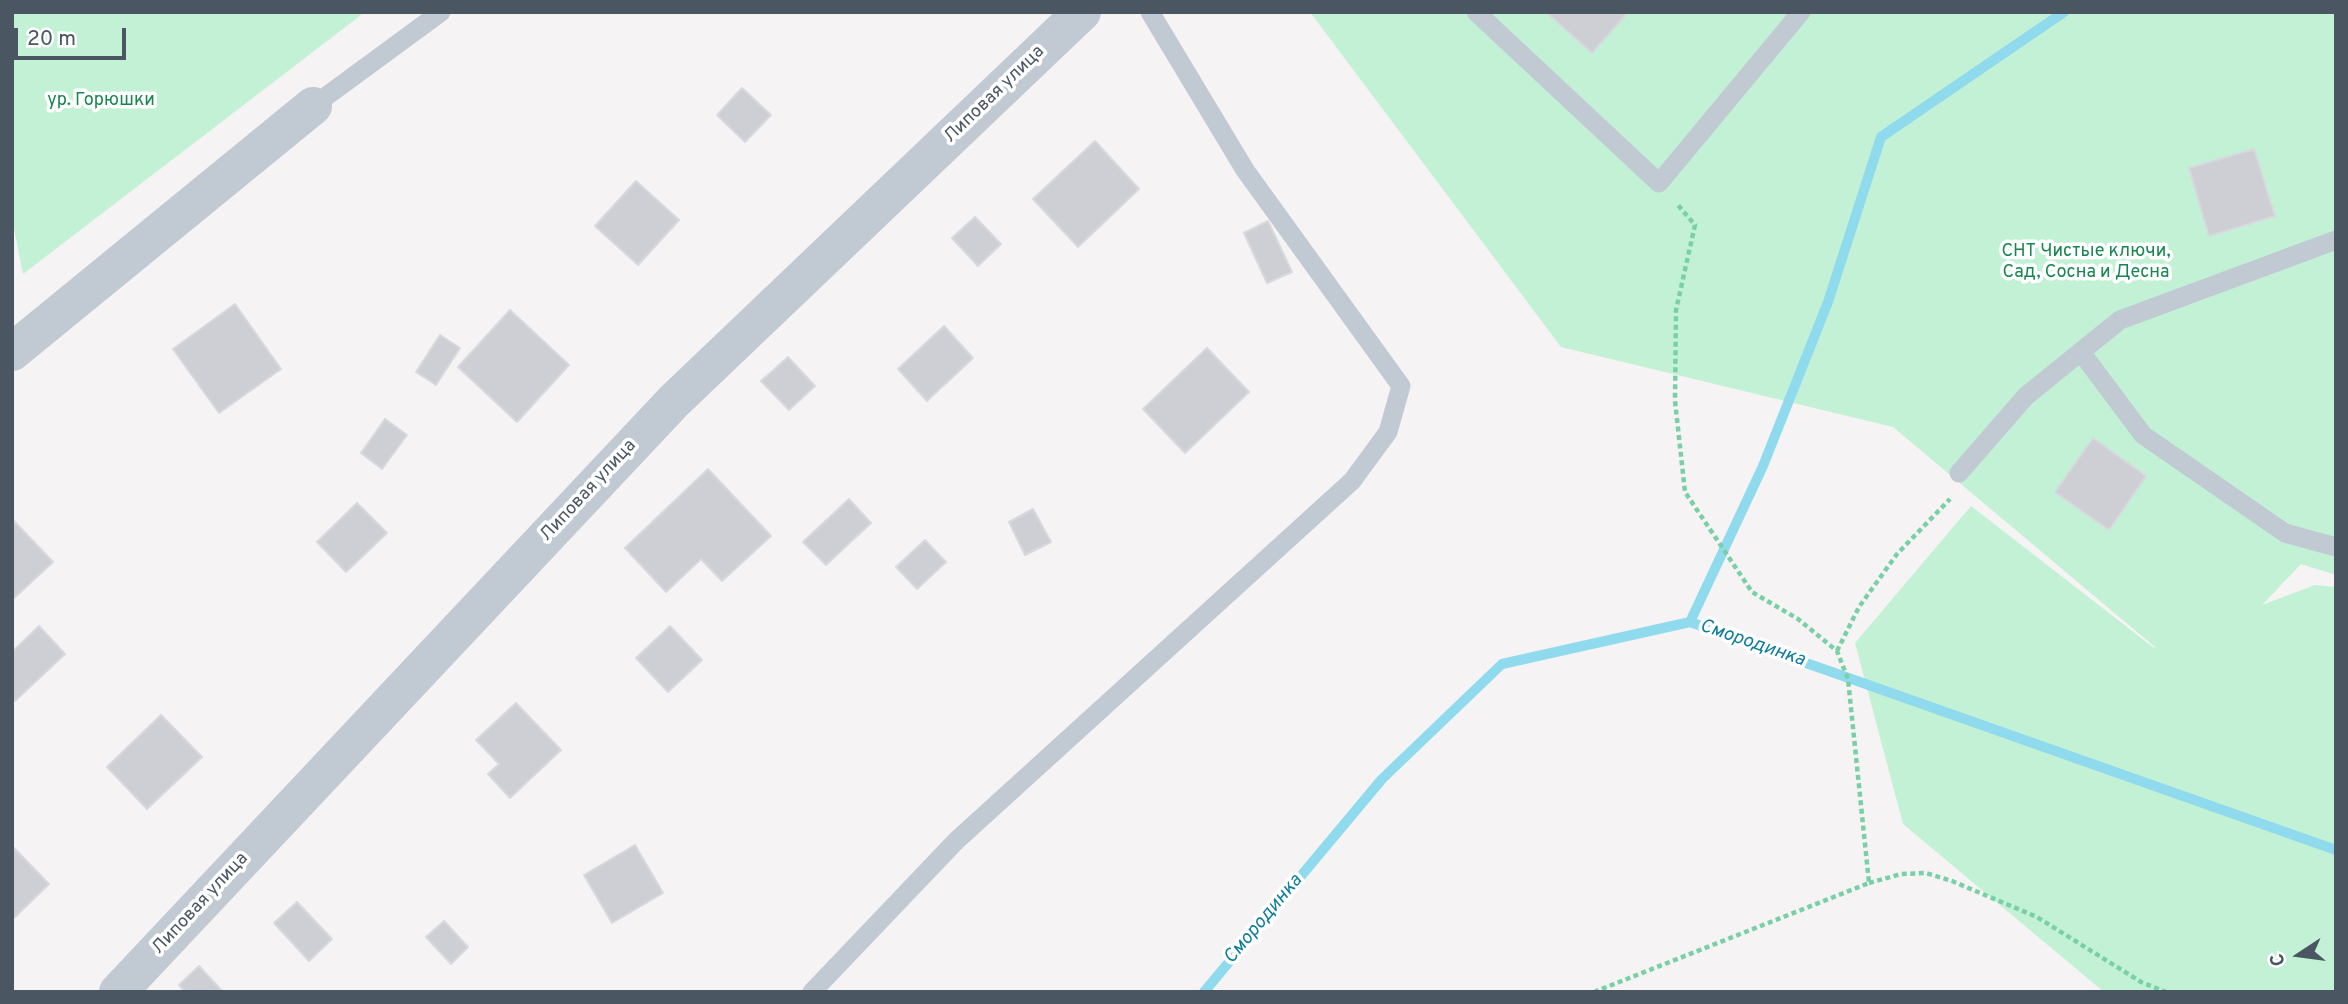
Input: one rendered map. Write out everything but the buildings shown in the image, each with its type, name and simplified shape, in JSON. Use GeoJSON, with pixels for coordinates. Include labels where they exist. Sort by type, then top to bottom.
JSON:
{"type":"FeatureCollection","features":[{"type":"Feature","properties":{"kind":"street","name":"Липовая улица"},"geometry":{"type":"LineString","coordinates":[[118,992],[674,401],[1082,12]]}},
{"type":"Feature","properties":{"kind":"street"},"geometry":{"type":"LineString","coordinates":[[12,352],[313,106]]}},
{"type":"Feature","properties":{"kind":"lane"},"geometry":{"type":"LineString","coordinates":[[313,106],[441,12]]}},
{"type":"Feature","properties":{"kind":"lane"},"geometry":{"type":"LineString","coordinates":[[811,992],[956,841],[1352,481],[1388,432],[1401,386],[1245,170],[1150,12]]}},
{"type":"Feature","properties":{"kind":"lane"},"geometry":{"type":"LineString","coordinates":[[1476,12],[1659,183],[1801,12]]}},
{"type":"Feature","properties":{"kind":"lane"},"geometry":{"type":"LineString","coordinates":[[1959,472],[2026,396],[2120,320],[2336,240]]}},
{"type":"Feature","properties":{"kind":"lane"},"geometry":{"type":"LineString","coordinates":[[2081,352],[2143,435],[2285,533],[2336,547]]}},
{"type":"Feature","properties":{"kind":"path"},"geometry":{"type":"LineString","coordinates":[[1659,183],[1695,225],[1676,310],[1675,401],[1685,492],[1752,592],[1798,619],[1837,651],[1848,679],[1869,883]]}},
{"type":"Feature","properties":{"kind":"path"},"geometry":{"type":"LineString","coordinates":[[1837,651],[1859,607],[1897,554],[1949,502],[1959,472]]}},
{"type":"Feature","properties":{"kind":"path"},"geometry":{"type":"LineString","coordinates":[[1594,992],[1869,883],[1901,874],[1926,873],[1952,881],[2037,917],[2141,982],[2166,992]]}},
{"type":"Feature","properties":{"kind":"green space","name":"ур. Горюшки"},"geometry":{"type":"Polygon","coordinates":[[[12,12],[365,12],[23,274],[12,218],[12,12]]]}},
{"type":"Feature","properties":{"kind":"green space","name":"СНТ Чистые ключи, Сад, Сосна и Десна"},"geometry":{"type":"Polygon","coordinates":[[[1310,12],[2336,12],[2336,575],[2301,564],[2262,605],[2315,585],[2336,587],[2336,992],[2104,992],[1903,824],[1855,643],[1971,506],[2155,647],[1893,427],[1561,347],[1310,12]]]}},
{"type":"Feature","properties":{"kind":"waterway"},"geometry":{"type":"LineString","coordinates":[[1690,622],[1763,466],[1828,302],[1881,137],[2064,12]]}},
{"type":"Feature","properties":{"kind":"waterway","name":"Смородинка"},"geometry":{"type":"LineString","coordinates":[[1204,992],[1382,779],[1502,664],[1690,622],[2336,850]]}}]}
